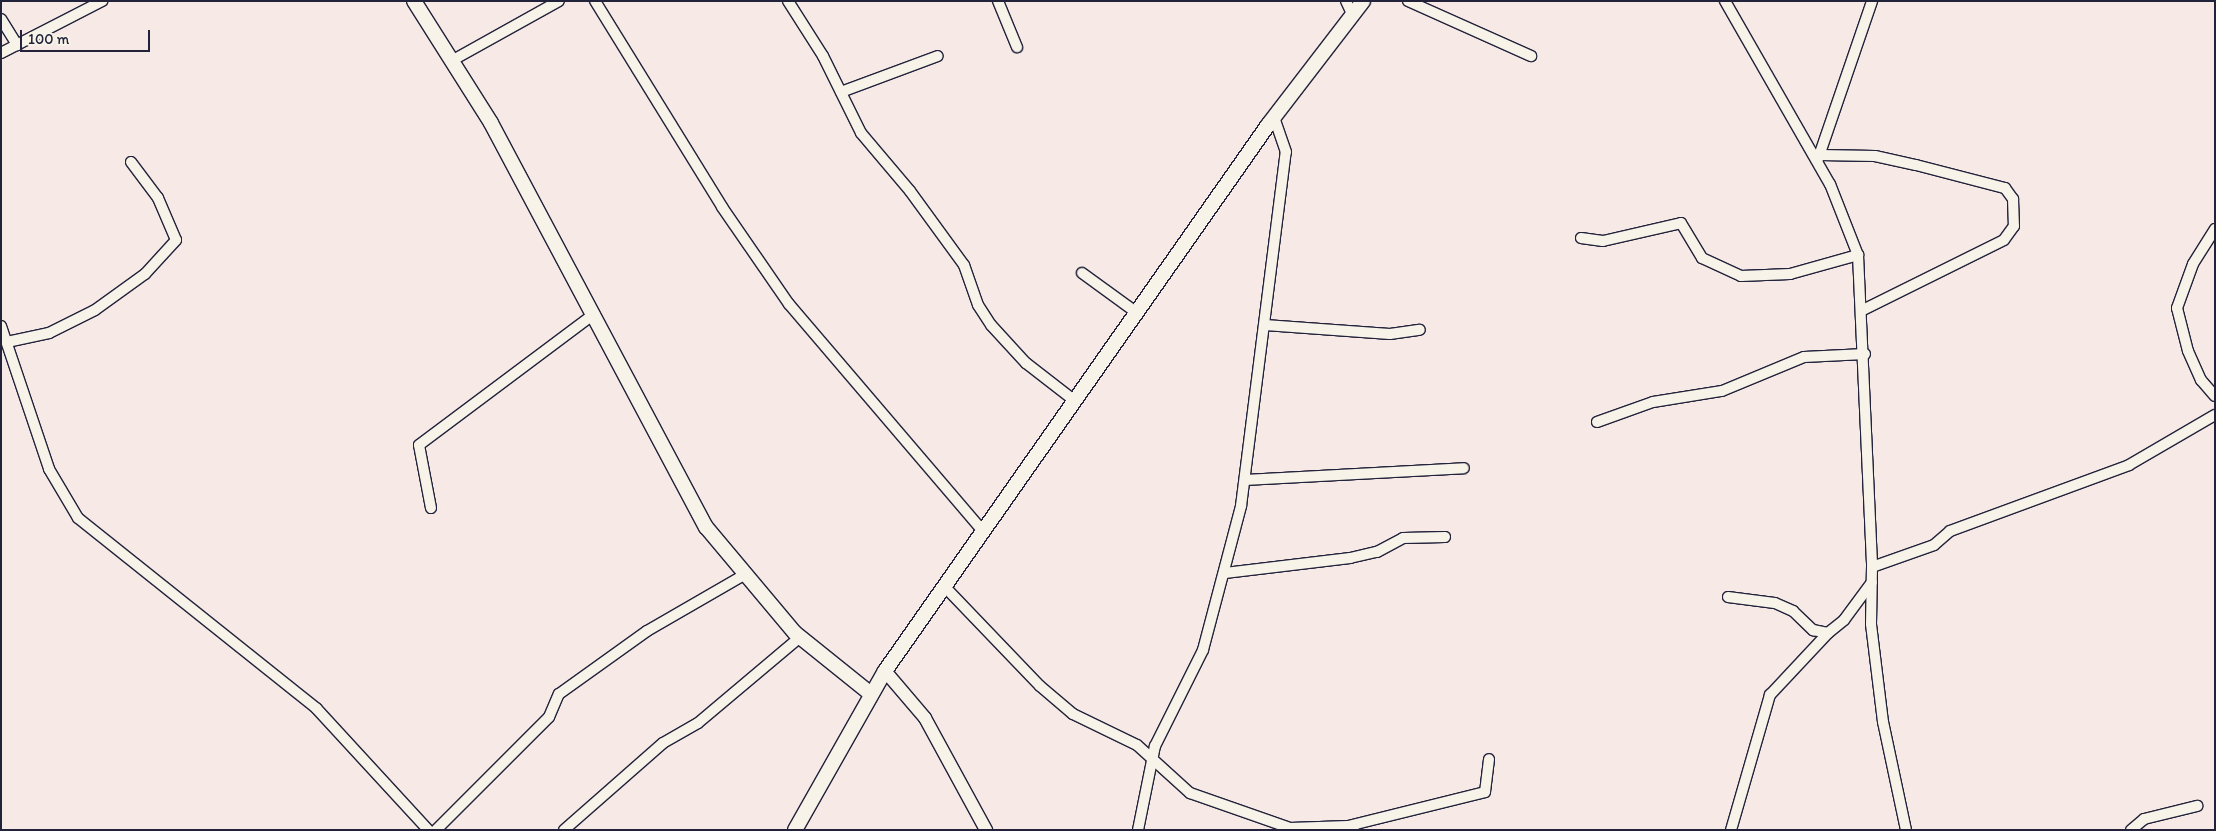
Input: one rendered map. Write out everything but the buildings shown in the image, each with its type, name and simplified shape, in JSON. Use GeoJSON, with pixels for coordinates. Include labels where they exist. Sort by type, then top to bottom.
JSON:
{"type":"FeatureCollection","features":[{"type":"Feature","properties":{"kind":"main road"},"geometry":{"type":"LineString","coordinates":[[414,1],[453,60],[594,314],[688,497],[744,575],[800,638],[871,694]]}},
{"type":"Feature","properties":{"kind":"main road"},"geometry":{"type":"LineString","coordinates":[[795,830],[885,671],[1274,116],[1363,1]]}},
{"type":"Feature","properties":{"kind":"street"},"geometry":{"type":"LineString","coordinates":[[1,53],[102,1]]}},
{"type":"Feature","properties":{"kind":"street"},"geometry":{"type":"LineString","coordinates":[[453,60],[559,1]]}},
{"type":"Feature","properties":{"kind":"street"},"geometry":{"type":"LineString","coordinates":[[595,1],[722,207],[789,304],[984,531]]}},
{"type":"Feature","properties":{"kind":"street"},"geometry":{"type":"LineString","coordinates":[[788,1],[841,92],[861,133],[910,191],[964,265],[978,305],[991,324],[1026,363],[1075,401]]}},
{"type":"Feature","properties":{"kind":"street"},"geometry":{"type":"LineString","coordinates":[[998,1],[1017,47]]}},
{"type":"Feature","properties":{"kind":"street"},"geometry":{"type":"LineString","coordinates":[[1346,1],[1352,14]]}},
{"type":"Feature","properties":{"kind":"street"},"geometry":{"type":"LineString","coordinates":[[1408,1],[1531,56]]}},
{"type":"Feature","properties":{"kind":"street"},"geometry":{"type":"LineString","coordinates":[[1725,1],[1819,158],[1858,255],[1863,310],[1872,567],[1872,624],[1883,722],[1906,830]]}},
{"type":"Feature","properties":{"kind":"street"},"geometry":{"type":"LineString","coordinates":[[1819,158],[1872,1]]}},
{"type":"Feature","properties":{"kind":"street"},"geometry":{"type":"LineString","coordinates":[[1,20],[17,45]]}},
{"type":"Feature","properties":{"kind":"street"},"geometry":{"type":"LineString","coordinates":[[841,92],[938,56]]}},
{"type":"Feature","properties":{"kind":"street"},"geometry":{"type":"LineString","coordinates":[[1138,830],[1153,758],[1203,650],[1226,573],[1245,480],[1286,152],[1274,116]]}},
{"type":"Feature","properties":{"kind":"street"},"geometry":{"type":"LineString","coordinates":[[1819,158],[1875,156],[2005,188],[2013,199],[2014,226],[2004,240],[1863,310]]}},
{"type":"Feature","properties":{"kind":"street"},"geometry":{"type":"LineString","coordinates":[[7,342],[49,333],[95,310],[145,274],[176,240],[158,198],[131,162]]}},
{"type":"Feature","properties":{"kind":"street"},"geometry":{"type":"LineString","coordinates":[[1581,238],[1603,241],[1681,223],[1702,258],[1741,276],[1790,274],[1858,255]]}},
{"type":"Feature","properties":{"kind":"street"},"geometry":{"type":"LineString","coordinates":[[2215,229],[2193,264],[2177,308],[2188,351],[2201,380],[2215,396]]}},
{"type":"Feature","properties":{"kind":"street"},"geometry":{"type":"LineString","coordinates":[[1082,273],[1137,313]]}},
{"type":"Feature","properties":{"kind":"street"},"geometry":{"type":"LineString","coordinates":[[431,508],[419,445],[594,314]]}},
{"type":"Feature","properties":{"kind":"street"},"geometry":{"type":"LineString","coordinates":[[1265,325],[1390,334],[1420,330]]}},
{"type":"Feature","properties":{"kind":"street"},"geometry":{"type":"LineString","coordinates":[[1,326],[49,468],[78,518],[316,708],[428,830]]}},
{"type":"Feature","properties":{"kind":"street"},"geometry":{"type":"LineString","coordinates":[[1597,422],[1653,402],[1722,390],[1804,357],[1864,354]]}},
{"type":"Feature","properties":{"kind":"street"},"geometry":{"type":"LineString","coordinates":[[1872,567],[1934,546],[1950,531],[2129,465],[2215,415]]}},
{"type":"Feature","properties":{"kind":"street"},"geometry":{"type":"LineString","coordinates":[[1245,480],[1464,468]]}},
{"type":"Feature","properties":{"kind":"street"},"geometry":{"type":"LineString","coordinates":[[1226,573],[1366,555],[1403,538],[1445,537]]}},
{"type":"Feature","properties":{"kind":"street"},"geometry":{"type":"LineString","coordinates":[[436,830],[549,717],[559,694],[647,630],[744,575]]}},
{"type":"Feature","properties":{"kind":"street"},"geometry":{"type":"LineString","coordinates":[[1731,830],[1770,695],[1828,632],[1844,620],[1872,582]]}},
{"type":"Feature","properties":{"kind":"street"},"geometry":{"type":"LineString","coordinates":[[944,587],[1040,686],[1073,714],[1137,745],[1190,793],[1290,828],[1351,828],[1485,792],[1489,759]]}},
{"type":"Feature","properties":{"kind":"street"},"geometry":{"type":"LineString","coordinates":[[1728,597],[1775,602],[1813,630],[1828,632]]}},
{"type":"Feature","properties":{"kind":"street"},"geometry":{"type":"LineString","coordinates":[[564,830],[663,743],[698,723],[800,638]]}},
{"type":"Feature","properties":{"kind":"street"},"geometry":{"type":"LineString","coordinates":[[885,671],[925,718],[986,830]]}},
{"type":"Feature","properties":{"kind":"street"},"geometry":{"type":"LineString","coordinates":[[2131,830],[2144,819],[2197,806]]}}]}
